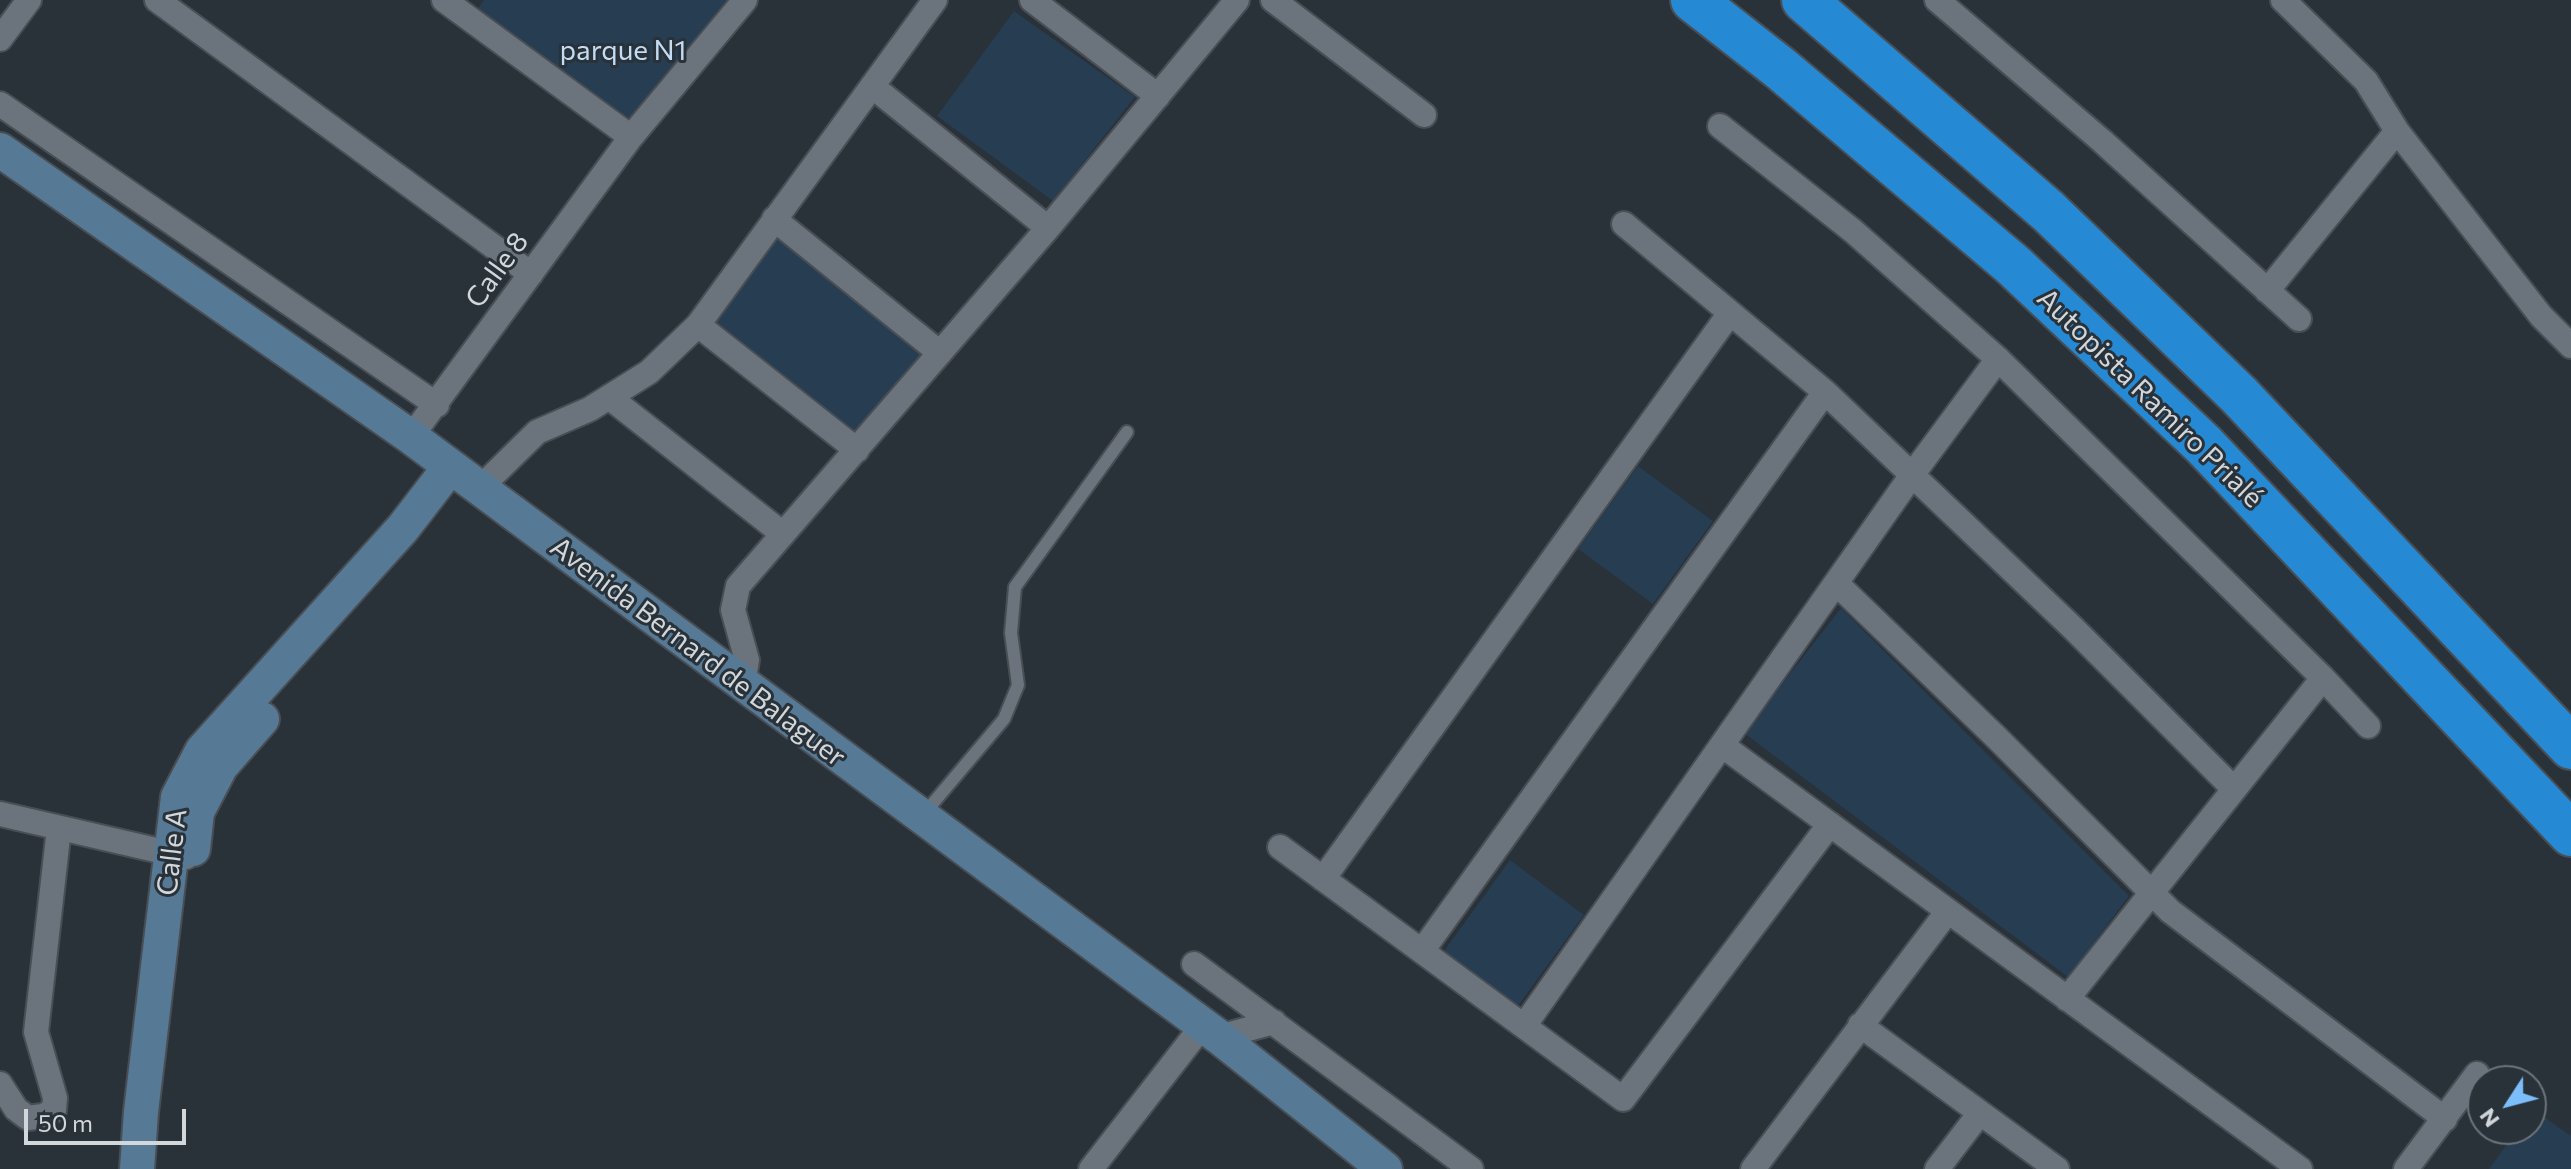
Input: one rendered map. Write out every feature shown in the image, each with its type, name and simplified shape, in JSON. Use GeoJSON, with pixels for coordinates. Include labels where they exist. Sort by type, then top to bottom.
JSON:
{"type":"FeatureCollection","features":[{"type":"Feature","properties":{"kind":"highway","name":"Autopista Ramiro Prialé"},"geometry":{"type":"LineString","coordinates":[[1693,0],[1780,68],[2013,265],[2204,445],[2571,834]]}},
{"type":"Feature","properties":{"kind":"highway"},"geometry":{"type":"LineString","coordinates":[[1804,0],[2048,211],[2239,395],[2571,747]]}},
{"type":"Feature","properties":{"kind":"street"},"geometry":{"type":"LineString","coordinates":[[0,39],[29,0]]}},
{"type":"Feature","properties":{"kind":"street"},"geometry":{"type":"LineString","coordinates":[[157,0],[531,274]]}},
{"type":"Feature","properties":{"kind":"street","name":"Calle 8"},"geometry":{"type":"LineString","coordinates":[[411,437],[631,137],[745,0]]}},
{"type":"Feature","properties":{"kind":"street"},"geometry":{"type":"LineString","coordinates":[[480,488],[537,432],[590,409],[649,372],[698,325],[935,0]]}},
{"type":"Feature","properties":{"kind":"street"},"geometry":{"type":"LineString","coordinates":[[1032,0],[1158,96]]}},
{"type":"Feature","properties":{"kind":"street"},"geometry":{"type":"LineString","coordinates":[[743,685],[747,660],[733,610],[738,586],[1048,228],[1237,0]]}},
{"type":"Feature","properties":{"kind":"street"},"geometry":{"type":"LineString","coordinates":[[1273,0],[1424,115]]}},
{"type":"Feature","properties":{"kind":"street"},"geometry":{"type":"LineString","coordinates":[[1937,0],[2102,141],[2299,319]]}},
{"type":"Feature","properties":{"kind":"street"},"geometry":{"type":"LineString","coordinates":[[2283,0],[2366,81],[2397,131],[2541,316],[2571,346]]}},
{"type":"Feature","properties":{"kind":"street"},"geometry":{"type":"LineString","coordinates":[[460,5],[631,137]]}},
{"type":"Feature","properties":{"kind":"street"},"geometry":{"type":"LineString","coordinates":[[872,86],[1048,228]]}},
{"type":"Feature","properties":{"kind":"street"},"geometry":{"type":"LineString","coordinates":[[0,104],[437,405]]}},
{"type":"Feature","properties":{"kind":"street"},"geometry":{"type":"LineString","coordinates":[[1720,126],[1853,231],[1998,359],[2368,726]]}},
{"type":"Feature","properties":{"kind":"street"},"geometry":{"type":"LineString","coordinates":[[2267,291],[2397,131]]}},
{"type":"Feature","properties":{"kind":"street","name":"Avenida Bernard de Balaguer"},"geometry":{"type":"LineString","coordinates":[[0,150],[411,437],[1211,1031],[1385,1169]]}},
{"type":"Feature","properties":{"kind":"street"},"geometry":{"type":"LineString","coordinates":[[774,219],[940,353]]}},
{"type":"Feature","properties":{"kind":"street"},"geometry":{"type":"LineString","coordinates":[[1624,224],[1825,392],[2074,629],[2233,788]]}},
{"type":"Feature","properties":{"kind":"street"},"geometry":{"type":"LineString","coordinates":[[1323,879],[1730,313]]}},
{"type":"Feature","properties":{"kind":"street"},"geometry":{"type":"LineString","coordinates":[[698,325],[857,450]]}},
{"type":"Feature","properties":{"kind":"street"},"geometry":{"type":"LineString","coordinates":[[1524,1026],[1912,475],[1998,359]]}},
{"type":"Feature","properties":{"kind":"street"},"geometry":{"type":"LineString","coordinates":[[1422,951],[1825,392]]}},
{"type":"Feature","properties":{"kind":"street"},"geometry":{"type":"LineString","coordinates":[[609,397],[783,534]]}},
{"type":"Feature","properties":{"kind":"street","name":"Calle A"},"geometry":{"type":"LineString","coordinates":[[157,1169],[181,856],[178,797],[202,751],[403,528],[450,467]]}},
{"type":"Feature","properties":{"kind":"street"},"geometry":{"type":"LineString","coordinates":[[1837,584],[1997,738],[2149,893],[2445,1119]]}},
{"type":"Feature","properties":{"kind":"street"},"geometry":{"type":"LineString","coordinates":[[2067,999],[2323,678]]}},
{"type":"Feature","properties":{"kind":"street"},"geometry":{"type":"LineString","coordinates":[[1723,746],[2300,1169]]}},
{"type":"Feature","properties":{"kind":"street"},"geometry":{"type":"LineString","coordinates":[[0,814],[181,856]]}},
{"type":"Feature","properties":{"kind":"street"},"geometry":{"type":"LineString","coordinates":[[1280,847],[1623,1099],[1830,824]]}},
{"type":"Feature","properties":{"kind":"street"},"geometry":{"type":"LineString","coordinates":[[0,1084],[16,1109],[28,1118],[43,1116],[54,1110],[55,1098],[36,1032],[59,828]]}},
{"type":"Feature","properties":{"kind":"street","name":"Calle A"},"geometry":{"type":"LineString","coordinates":[[137,1169],[181,856]]}},
{"type":"Feature","properties":{"kind":"street"},"geometry":{"type":"LineString","coordinates":[[1753,1169],[1948,911]]}},
{"type":"Feature","properties":{"kind":"street"},"geometry":{"type":"LineString","coordinates":[[1194,964],[1471,1169]]}},
{"type":"Feature","properties":{"kind":"street"},"geometry":{"type":"LineString","coordinates":[[1091,1169],[1211,1031],[1274,1022]]}},
{"type":"Feature","properties":{"kind":"street"},"geometry":{"type":"LineString","coordinates":[[1860,1025],[2057,1169]]}},
{"type":"Feature","properties":{"kind":"street"},"geometry":{"type":"LineString","coordinates":[[2406,1169],[2467,1088]]}},
{"type":"Feature","properties":{"kind":"street"},"geometry":{"type":"LineString","coordinates":[[1937,1169],[1980,1113]]}},
{"type":"Feature","properties":{"kind":"lane"},"geometry":{"type":"LineString","coordinates":[[921,818],[1004,719],[1018,685],[1011,633],[1015,587],[1127,432]]}},
{"type":"Feature","properties":{"kind":"green space","name":"parque N1"},"geometry":{"type":"Polygon","coordinates":[[[484,0],[733,0],[632,123],[478,8],[484,0]]]}},
{"type":"Feature","properties":{"kind":"green space"},"geometry":{"type":"Polygon","coordinates":[[[1014,11],[1135,97],[1053,201],[937,116],[1014,11]]]}},
{"type":"Feature","properties":{"kind":"green space"},"geometry":{"type":"Polygon","coordinates":[[[779,231],[927,354],[855,436],[714,322],[779,231]]]}},
{"type":"Feature","properties":{"kind":"green space"},"geometry":{"type":"Polygon","coordinates":[[[1638,466],[1713,521],[1653,604],[1578,549],[1638,466]]]}},
{"type":"Feature","properties":{"kind":"green space"},"geometry":{"type":"Polygon","coordinates":[[[1841,608],[2129,896],[2068,977],[1744,733],[1841,608]]]}},
{"type":"Feature","properties":{"kind":"green space"},"geometry":{"type":"Polygon","coordinates":[[[1510,860],[1584,915],[1518,1006],[1444,951],[1510,860]]]}},
{"type":"Feature","properties":{"kind":"green space"},"geometry":{"type":"Polygon","coordinates":[[[2547,1119],[2571,1136],[2571,1169],[2489,1169],[2506,1145],[2547,1145],[2547,1119]]]}}]}
